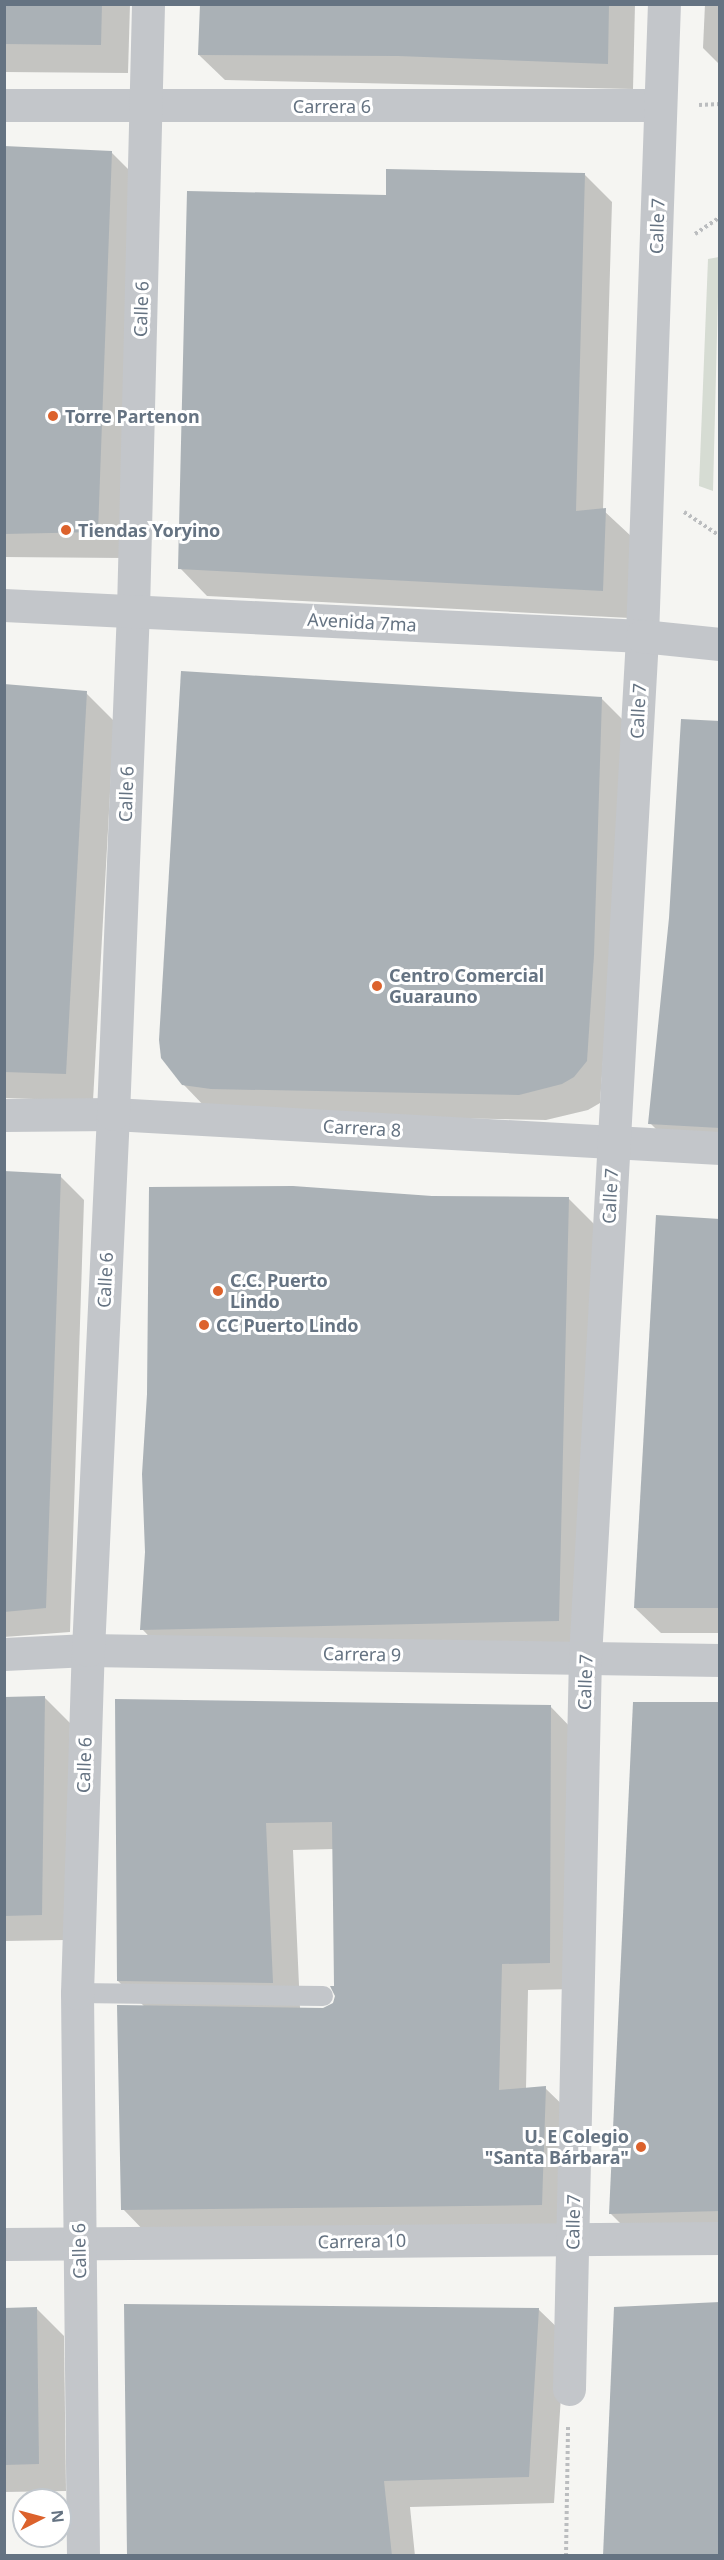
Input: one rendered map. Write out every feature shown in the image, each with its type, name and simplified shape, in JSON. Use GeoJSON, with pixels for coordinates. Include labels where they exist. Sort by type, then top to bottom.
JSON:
{"type":"FeatureCollection","features":[{"type":"Feature","properties":{"kind":"street","name":"Calle 6"},"geometry":{"type":"LineString","coordinates":[[83,2556],[76,1993],[88,1650],[113,1114],[133,610],[148,4]]}},
{"type":"Feature","properties":{"kind":"street","name":"Calle 7"},"geometry":{"type":"LineString","coordinates":[[569,2389],[585,1657],[642,636],[664,4]]}},
{"type":"Feature","properties":{"kind":"street","name":"Carrera 6"},"geometry":{"type":"LineString","coordinates":[[4,105],[660,105]]}},
{"type":"Feature","properties":{"kind":"street","name":"Avenida 7ma"},"geometry":{"type":"LineString","coordinates":[[4,605],[642,636],[720,644]]}},
{"type":"Feature","properties":{"kind":"street","name":"Carrera 8"},"geometry":{"type":"LineString","coordinates":[[4,1115],[113,1114],[720,1148]]}},
{"type":"Feature","properties":{"kind":"street","name":"Carrera 9"},"geometry":{"type":"LineString","coordinates":[[4,1654],[88,1650],[720,1660]]}},
{"type":"Feature","properties":{"kind":"street","name":"Carrera 10"},"geometry":{"type":"LineString","coordinates":[[4,2244],[720,2238]]}},
{"type":"Feature","properties":{"kind":"lane"},"geometry":{"type":"LineString","coordinates":[[76,1993],[323,1996]]}},
{"type":"Feature","properties":{"kind":"path"},"geometry":{"type":"LineString","coordinates":[[676,506],[720,536]]}},
{"type":"Feature","properties":{"kind":"path"},"geometry":{"type":"LineString","coordinates":[[566,2556],[569,2389]]}},
{"type":"Feature","properties":{"kind":"shaded area"},"geometry":{"type":"Polygon","coordinates":[[[719,257],[713,491],[699,486],[708,259],[719,257]]]}},
{"type":"Feature","properties":{"kind":"building"},"geometry":{"type":"Polygon","coordinates":[[[4,4],[102,4],[101,45],[4,44],[4,4]]]}},
{"type":"Feature","properties":{"kind":"building"},"geometry":{"type":"Polygon","coordinates":[[[200,4],[609,4],[608,64],[398,56],[198,55],[200,4]]]}},
{"type":"Feature","properties":{"kind":"building"},"geometry":{"type":"Polygon","coordinates":[[[4,146],[112,151],[98,532],[4,534],[4,146]]]}},
{"type":"Feature","properties":{"kind":"building"},"geometry":{"type":"Polygon","coordinates":[[[386,169],[585,173],[576,511],[606,508],[603,591],[178,569],[187,191],[386,195],[386,169]]]}},
{"type":"Feature","properties":{"kind":"building"},"geometry":{"type":"Polygon","coordinates":[[[181,671],[602,697],[594,955],[587,1061],[574,1077],[562,1084],[519,1095],[211,1089],[182,1085],[161,1058],[159,1040],[181,671]]]}},
{"type":"Feature","properties":{"kind":"building"},"geometry":{"type":"Polygon","coordinates":[[[4,684],[87,691],[66,1074],[4,1072],[4,684]]]}},
{"type":"Feature","properties":{"kind":"building"},"geometry":{"type":"Polygon","coordinates":[[[681,719],[720,721],[720,1128],[648,1124],[669,918],[681,719]]]}},
{"type":"Feature","properties":{"kind":"building"},"geometry":{"type":"Polygon","coordinates":[[[4,1171],[61,1174],[46,1608],[4,1612],[4,1171]]]}},
{"type":"Feature","properties":{"kind":"building"},"geometry":{"type":"Polygon","coordinates":[[[293,1186],[432,1196],[569,1197],[559,1621],[140,1630],[145,1552],[142,1474],[147,1394],[149,1187],[293,1186]]]}},
{"type":"Feature","properties":{"kind":"building"},"geometry":{"type":"Polygon","coordinates":[[[656,1215],[720,1219],[720,1608],[634,1608],[656,1215]]]}},
{"type":"Feature","properties":{"kind":"building"},"geometry":{"type":"Polygon","coordinates":[[[45,1696],[42,1915],[4,1916],[4,1697],[45,1696]]]}},
{"type":"Feature","properties":{"kind":"building"},"geometry":{"type":"Polygon","coordinates":[[[115,1699],[551,1705],[550,1963],[502,1964],[499,2090],[546,2086],[542,2205],[121,2210],[117,2005],[323,2008],[333,2003],[335,1996],[330,1986],[334,1986],[332,1822],[266,1823],[273,1983],[117,1981],[115,1699]]]}},
{"type":"Feature","properties":{"kind":"building"},"geometry":{"type":"Polygon","coordinates":[[[633,1702],[720,1702],[720,2211],[609,2214],[633,1702]]]}},
{"type":"Feature","properties":{"kind":"building"},"geometry":{"type":"Polygon","coordinates":[[[720,2302],[720,2556],[603,2556],[614,2307],[720,2302]]]}},
{"type":"Feature","properties":{"kind":"building"},"geometry":{"type":"Polygon","coordinates":[[[124,2304],[539,2308],[529,2477],[384,2481],[392,2556],[127,2556],[124,2304]]]}},
{"type":"Feature","properties":{"kind":"building"},"geometry":{"type":"Polygon","coordinates":[[[37,2307],[39,2464],[4,2465],[4,2308],[37,2307]]]}},
{"type":"Feature","properties":{"kind":"place","name":"Torre Partenon"},"geometry":{"type":"Point","coordinates":[53,416]}},
{"type":"Feature","properties":{"kind":"place","name":"Tiendas Yoryino"},"geometry":{"type":"Point","coordinates":[66,530]}},
{"type":"Feature","properties":{"kind":"place","name":"Centro Comercial Guarauno"},"geometry":{"type":"Point","coordinates":[377,986]}},
{"type":"Feature","properties":{"kind":"place","name":"C.C. Puerto Lindo"},"geometry":{"type":"Point","coordinates":[218,1291]}},
{"type":"Feature","properties":{"kind":"place","name":"CC Puerto Lindo"},"geometry":{"type":"Point","coordinates":[204,1325]}},
{"type":"Feature","properties":{"kind":"place","name":"U. E Colegio \"Santa Bárbara\""},"geometry":{"type":"Point","coordinates":[641,2147]}}]}
